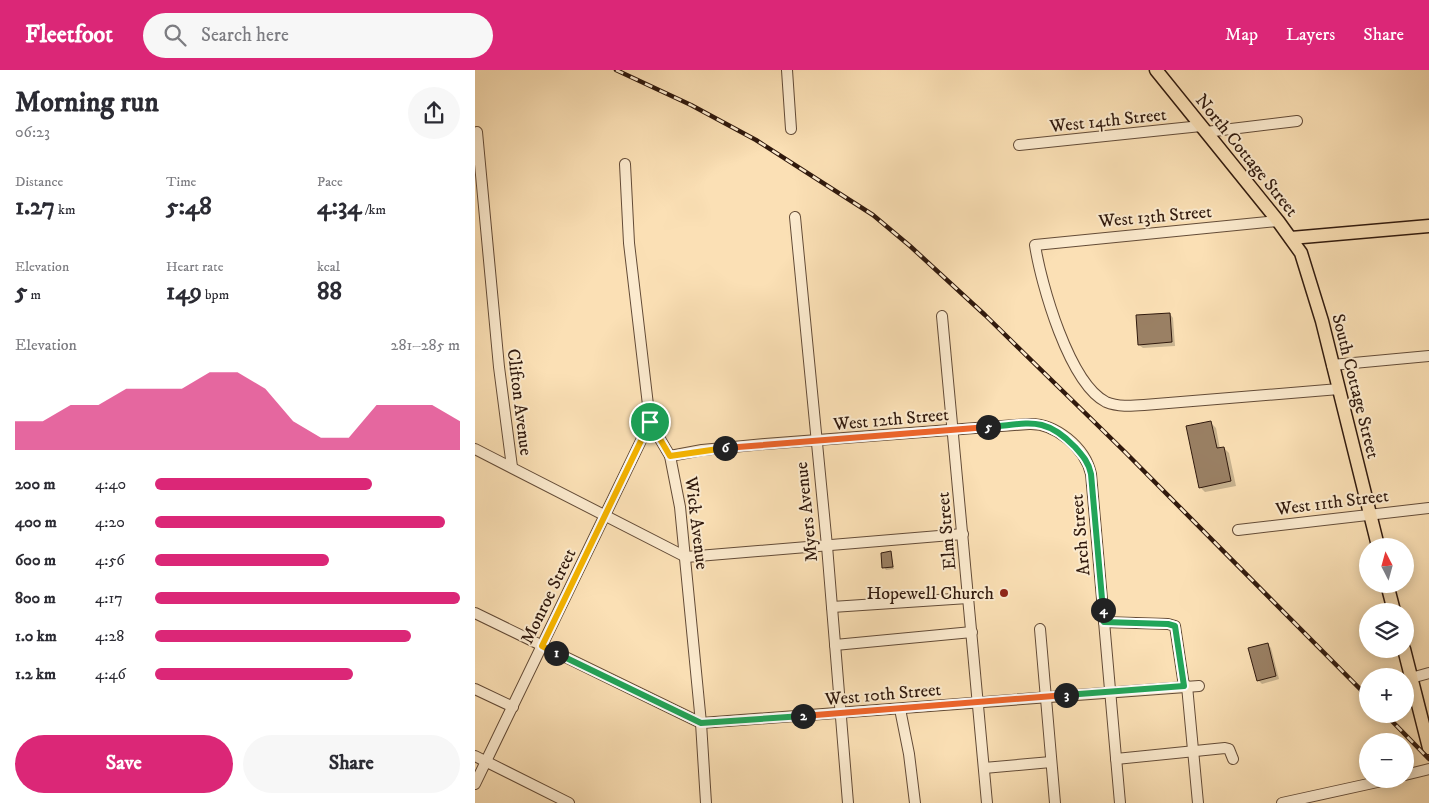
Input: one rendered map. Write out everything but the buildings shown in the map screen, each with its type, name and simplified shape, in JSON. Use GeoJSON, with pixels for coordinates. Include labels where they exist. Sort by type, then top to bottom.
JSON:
{"type":"FeatureCollection","features":[{"type":"Feature","properties":{"kind":"main road","name":"North Cottage Street"},"geometry":{"type":"LineString","coordinates":[[1156,70],[1291,238]]}},
{"type":"Feature","properties":{"kind":"main road"},"geometry":{"type":"LineString","coordinates":[[1291,238],[1429,226]]}},
{"type":"Feature","properties":{"kind":"main road","name":"South Cottage Street"},"geometry":{"type":"LineString","coordinates":[[1291,238],[1306,265],[1376,538]]}},
{"type":"Feature","properties":{"kind":"main road"},"geometry":{"type":"LineString","coordinates":[[1414,690],[1429,748]]}},
{"type":"Feature","properties":{"kind":"street"},"geometry":{"type":"LineString","coordinates":[[787,70],[791,129]]}},
{"type":"Feature","properties":{"kind":"street","name":"West 14th Street"},"geometry":{"type":"LineString","coordinates":[[1019,145],[1297,121]]}},
{"type":"Feature","properties":{"kind":"street","name":"Clifton Avenue"},"geometry":{"type":"LineString","coordinates":[[477,132],[499,367],[512,466]]}},
{"type":"Feature","properties":{"kind":"street","name":"Wick Avenue"},"geometry":{"type":"LineString","coordinates":[[625,164],[629,243],[650,422],[670,456],[679,499],[701,723],[706,803]]}},
{"type":"Feature","properties":{"kind":"street","name":"Myers Avenue"},"geometry":{"type":"LineString","coordinates":[[795,218],[815,441],[827,546],[848,803]]}},
{"type":"Feature","properties":{"kind":"street","name":"West 13th Street"},"geometry":{"type":"LineString","coordinates":[[1278,221],[1035,245],[1051,309],[1073,363],[1085,381],[1104,400],[1123,406],[1259,397],[1339,389]]}},
{"type":"Feature","properties":{"kind":"street","name":"Elm Street"},"geometry":{"type":"LineString","coordinates":[[943,316],[987,803]]}},
{"type":"Feature","properties":{"kind":"street"},"geometry":{"type":"LineString","coordinates":[[1332,364],[1429,356]]}},
{"type":"Feature","properties":{"kind":"street","name":"Monroe Street"},"geometry":{"type":"LineString","coordinates":[[475,784],[650,422]]}},
{"type":"Feature","properties":{"kind":"street","name":"West 12th Street"},"geometry":{"type":"LineString","coordinates":[[670,456],[702,450],[1029,424],[1050,426],[1062,434],[1081,454],[1089,466],[1091,474]]}},
{"type":"Feature","properties":{"kind":"street"},"geometry":{"type":"LineString","coordinates":[[475,449],[512,466],[686,557],[963,534]]}},
{"type":"Feature","properties":{"kind":"street","name":"Arch Street"},"geometry":{"type":"LineString","coordinates":[[1091,474],[1120,803]]}},
{"type":"Feature","properties":{"kind":"street","name":"West 11th Street"},"geometry":{"type":"LineString","coordinates":[[1238,530],[1370,513],[1429,508]]}},
{"type":"Feature","properties":{"kind":"street"},"geometry":{"type":"LineString","coordinates":[[832,607],[969,598]]}},
{"type":"Feature","properties":{"kind":"street","name":"West 10th Street"},"geometry":{"type":"LineString","coordinates":[[475,613],[701,723],[841,714],[1111,691],[1199,686]]}},
{"type":"Feature","properties":{"kind":"street"},"geometry":{"type":"LineString","coordinates":[[1104,622],[1168,624],[1175,626],[1186,686],[1198,803]]}},
{"type":"Feature","properties":{"kind":"street"},"geometry":{"type":"LineString","coordinates":[[1040,628],[1055,803]]}},
{"type":"Feature","properties":{"kind":"street"},"geometry":{"type":"LineString","coordinates":[[835,645],[972,632]]}},
{"type":"Feature","properties":{"kind":"street"},"geometry":{"type":"LineString","coordinates":[[1414,677],[1429,673]]}},
{"type":"Feature","properties":{"kind":"street"},"geometry":{"type":"LineString","coordinates":[[475,689],[513,707]]}},
{"type":"Feature","properties":{"kind":"street"},"geometry":{"type":"LineString","coordinates":[[900,709],[909,754],[915,803]]}},
{"type":"Feature","properties":{"kind":"street"},"geometry":{"type":"LineString","coordinates":[[1116,759],[1225,748],[1229,749],[1233,759]]}},
{"type":"Feature","properties":{"kind":"street"},"geometry":{"type":"LineString","coordinates":[[475,756],[569,803]]}},
{"type":"Feature","properties":{"kind":"street"},"geometry":{"type":"LineString","coordinates":[[984,768],[1051,762]]}},
{"type":"Feature","properties":{"kind":"street"},"geometry":{"type":"LineString","coordinates":[[1414,773],[1429,769]]}},
{"type":"Feature","properties":{"kind":"street"},"geometry":{"type":"LineString","coordinates":[[1282,803],[1359,786]]}},
{"type":"Feature","properties":{"kind":"railway"},"geometry":{"type":"LineString","coordinates":[[616,70],[691,105],[756,140],[873,215],[910,246],[985,315],[1125,452],[1359,688]]}},
{"type":"Feature","properties":{"kind":"railway"},"geometry":{"type":"LineString","coordinates":[[1394,723],[1429,759]]}},
{"type":"Feature","properties":{"kind":"place","name":"Hopewell Church"},"geometry":{"type":"Point","coordinates":[1004,593]}},
{"type":"Feature","properties":{"kind":"route"},"geometry":{"type":"LineString","coordinates":[[650,422],[670,456],[685,452],[765,444],[1029,424],[1050,426],[1062,434],[1081,454],[1090,469],[1104,622],[1168,624],[1175,626],[1184,686],[841,714],[701,723],[542,646],[650,422]]}}]}
